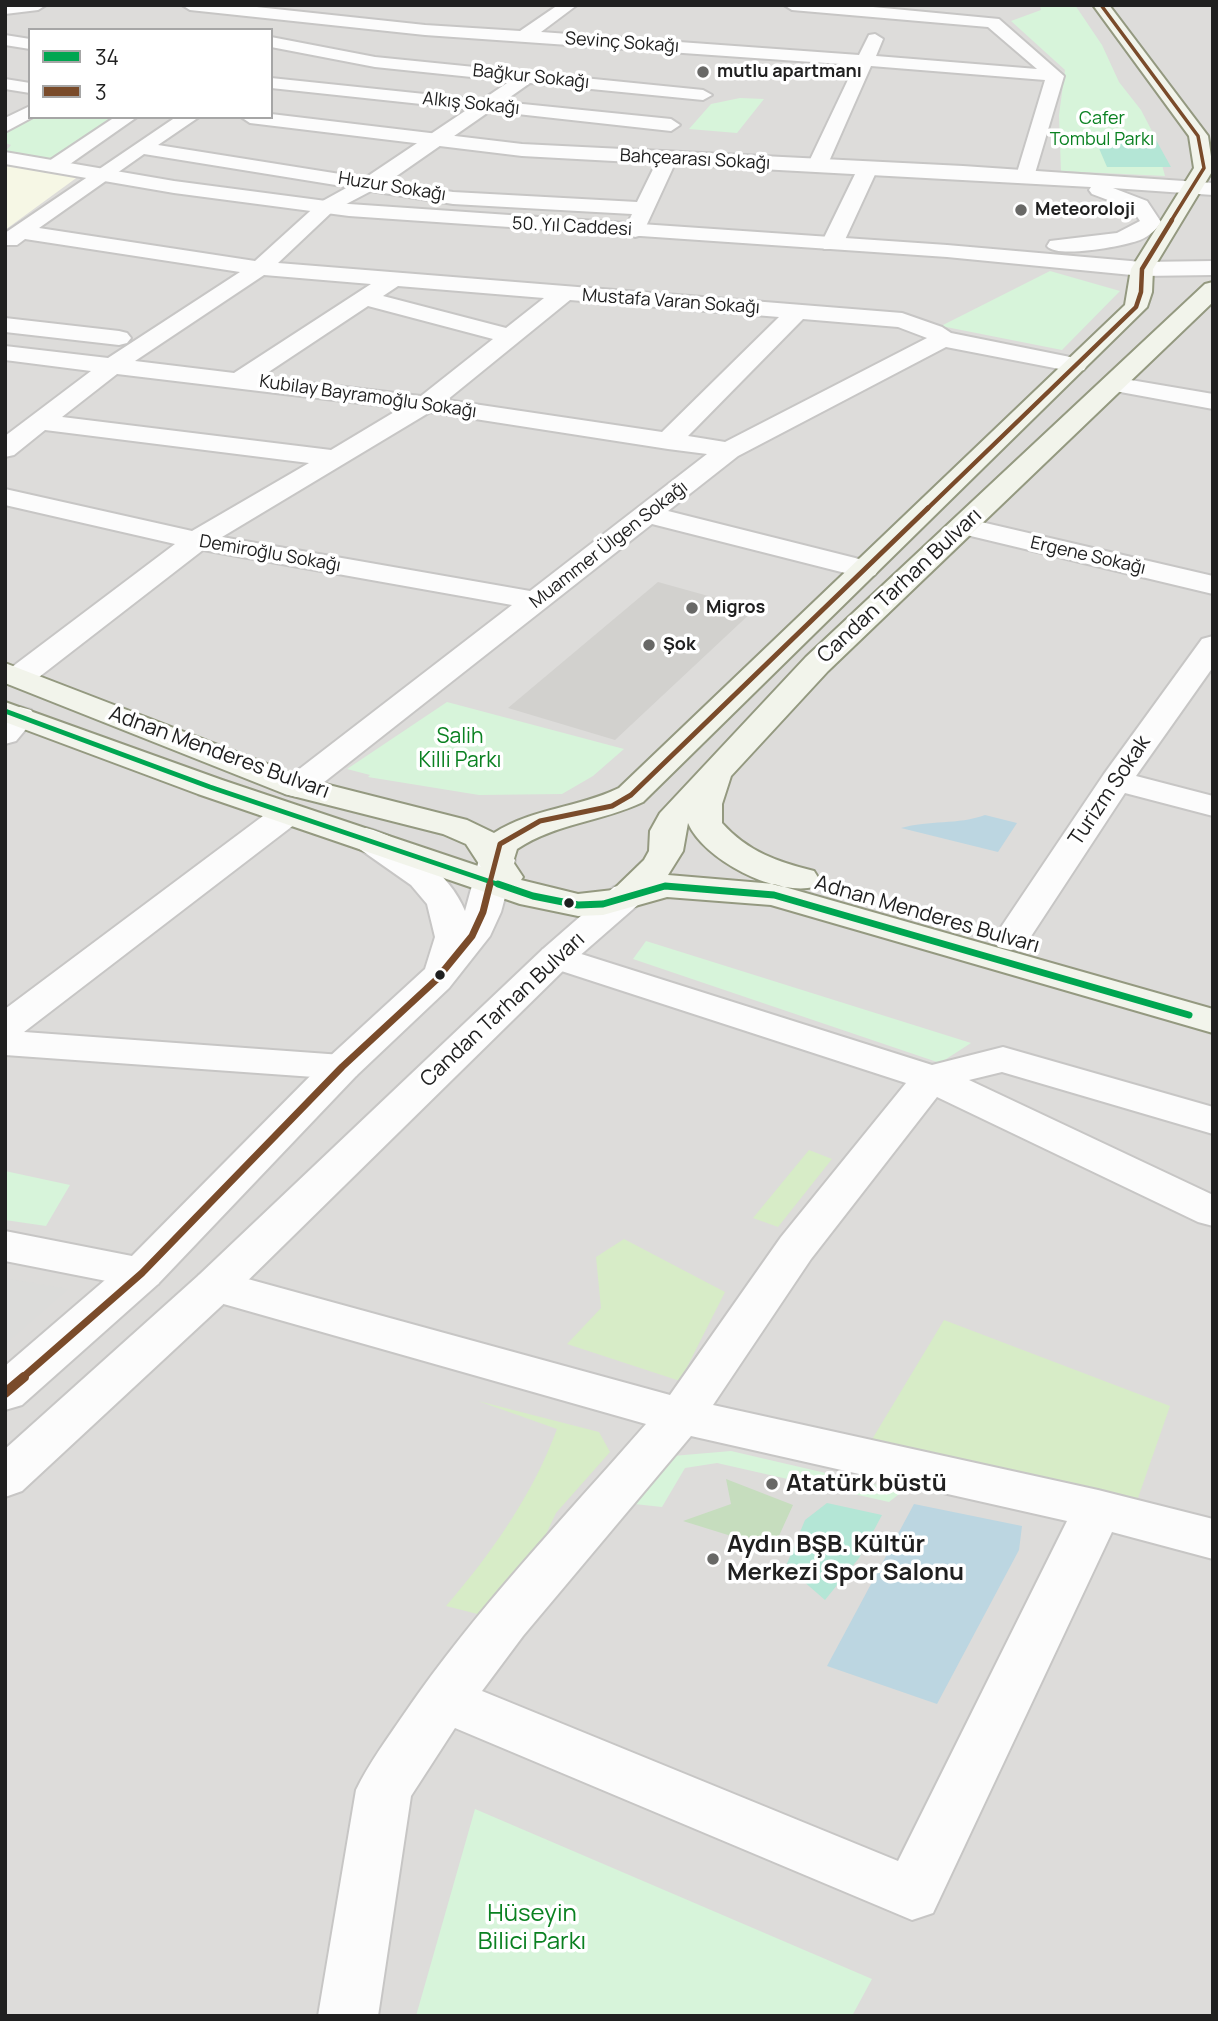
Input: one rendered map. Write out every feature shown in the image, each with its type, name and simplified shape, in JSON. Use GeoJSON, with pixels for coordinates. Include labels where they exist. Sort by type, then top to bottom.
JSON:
{"type":"FeatureCollection","features":[{"type":"Feature","properties":{"kind":"main road"},"geometry":{"type":"LineString","coordinates":[[1101,5],[1198,136],[1205,159],[1202,185],[1142,269],[1141,292],[1136,307]]}},
{"type":"Feature","properties":{"kind":"main road"},"geometry":{"type":"LineString","coordinates":[[1119,5],[1187,90]]}},
{"type":"Feature","properties":{"kind":"main road","name":"Candan Tarhan Bulvarı"},"geometry":{"type":"LineString","coordinates":[[627,895],[659,865],[666,851],[667,831],[672,820],[757,725],[817,664],[1213,289]]}},
{"type":"Feature","properties":{"kind":"main road","name":"Candan Tarhan Bulvarı"},"geometry":{"type":"LineString","coordinates":[[495,871],[500,844],[520,831],[540,821],[612,806],[631,795],[1136,307]]}},
{"type":"Feature","properties":{"kind":"main road","name":"Adnan Menderes Bulvarı"},"geometry":{"type":"LineString","coordinates":[[12,674],[292,800],[364,837],[495,871],[533,896],[578,905],[603,904],[627,895],[665,887],[731,889],[774,895],[1213,1021]]}},
{"type":"Feature","properties":{"kind":"main road","name":"Adnan Menderes Bulvarı"},"geometry":{"type":"LineString","coordinates":[[10,721],[292,800],[455,827],[480,836],[495,871]]}},
{"type":"Feature","properties":{"kind":"main road","name":"Adnan Menderes Bulvarı"},"geometry":{"type":"LineString","coordinates":[[715,775],[705,804],[705,825],[738,860],[1213,996]]}},
{"type":"Feature","properties":{"kind":"street"},"geometry":{"type":"LineString","coordinates":[[5,9],[38,5]]}},
{"type":"Feature","properties":{"kind":"street","name":"Sevinç Sokağı"},"geometry":{"type":"LineString","coordinates":[[190,5],[223,7],[332,23],[1055,76]]}},
{"type":"Feature","properties":{"kind":"street"},"geometry":{"type":"LineString","coordinates":[[523,37],[569,5]]}},
{"type":"Feature","properties":{"kind":"street"},"geometry":{"type":"LineString","coordinates":[[792,5],[888,12],[948,11],[993,22],[1055,76],[1026,176]]}},
{"type":"Feature","properties":{"kind":"street"},"geometry":{"type":"LineString","coordinates":[[817,166],[888,12]]}},
{"type":"Feature","properties":{"kind":"street","name":"Bağkur Sokağı"},"geometry":{"type":"LineString","coordinates":[[273,42],[332,23]]}},
{"type":"Feature","properties":{"kind":"street"},"geometry":{"type":"LineString","coordinates":[[5,40],[28,44]]}},
{"type":"Feature","properties":{"kind":"street","name":"Bağkur Sokağı"},"geometry":{"type":"LineString","coordinates":[[273,42],[375,62],[703,95],[641,158]]}},
{"type":"Feature","properties":{"kind":"street"},"geometry":{"type":"LineString","coordinates":[[5,449],[115,364],[260,268],[326,207],[389,173],[527,77]]}},
{"type":"Feature","properties":{"kind":"street","name":"Alkış Sokağı"},"geometry":{"type":"LineString","coordinates":[[273,83],[671,125]]}},
{"type":"Feature","properties":{"kind":"street"},"geometry":{"type":"LineString","coordinates":[[5,84],[28,88]]}},
{"type":"Feature","properties":{"kind":"street"},"geometry":{"type":"LineString","coordinates":[[5,126],[28,112]]}},
{"type":"Feature","properties":{"kind":"street"},"geometry":{"type":"LineString","coordinates":[[53,167],[125,119]]}},
{"type":"Feature","properties":{"kind":"street"},"geometry":{"type":"LineString","coordinates":[[13,238],[140,148],[187,119]]}},
{"type":"Feature","properties":{"kind":"street","name":"Bahçearası Sokağı"},"geometry":{"type":"LineString","coordinates":[[265,119],[435,141],[641,158],[1202,185]]}},
{"type":"Feature","properties":{"kind":"street","name":"Huzur Sokağı"},"geometry":{"type":"LineString","coordinates":[[140,148],[453,198],[646,208]]}},
{"type":"Feature","properties":{"kind":"street","name":"50. Yıl Caddesi"},"geometry":{"type":"LineString","coordinates":[[5,158],[101,175],[326,207],[941,251],[1142,269],[1213,268]]}},
{"type":"Feature","properties":{"kind":"street"},"geometry":{"type":"LineString","coordinates":[[635,231],[667,159]]}},
{"type":"Feature","properties":{"kind":"street"},"geometry":{"type":"LineString","coordinates":[[832,244],[868,168]]}},
{"type":"Feature","properties":{"kind":"street"},"geometry":{"type":"LineString","coordinates":[[941,251],[1039,248],[1126,237],[1141,232],[1151,222],[1140,205],[1058,178]]}},
{"type":"Feature","properties":{"kind":"street","name":"Mustafa Varan Sokağı"},"geometry":{"type":"LineString","coordinates":[[13,238],[260,268],[563,295],[902,320],[934,332],[943,339],[1075,365]]}},
{"type":"Feature","properties":{"kind":"street"},"geometry":{"type":"LineString","coordinates":[[1065,262],[1089,268],[1124,287],[1136,307]]}},
{"type":"Feature","properties":{"kind":"street"},"geometry":{"type":"LineString","coordinates":[[240,380],[391,280]]}},
{"type":"Feature","properties":{"kind":"street"},"geometry":{"type":"LineString","coordinates":[[12,674],[197,541],[426,404],[563,295]]}},
{"type":"Feature","properties":{"kind":"street"},"geometry":{"type":"LineString","coordinates":[[365,298],[510,336]]}},
{"type":"Feature","properties":{"kind":"street"},"geometry":{"type":"LineString","coordinates":[[668,441],[797,312]]}},
{"type":"Feature","properties":{"kind":"street"},"geometry":{"type":"LineString","coordinates":[[5,325],[149,342]]}},
{"type":"Feature","properties":{"kind":"street","name":"Muammer Ülgen Sokağı"},"geometry":{"type":"LineString","coordinates":[[5,1028],[729,450],[943,339]]}},
{"type":"Feature","properties":{"kind":"street","name":"Kubilay Bayramoğlu Sokağı"},"geometry":{"type":"LineString","coordinates":[[5,353],[115,364],[426,404],[729,450]]}},
{"type":"Feature","properties":{"kind":"street"},"geometry":{"type":"LineString","coordinates":[[1113,384],[1213,402]]}},
{"type":"Feature","properties":{"kind":"street"},"geometry":{"type":"LineString","coordinates":[[41,422],[335,458]]}},
{"type":"Feature","properties":{"kind":"street","name":"Demiroğlu Sokağı"},"geometry":{"type":"LineString","coordinates":[[5,497],[197,541],[538,601]]}},
{"type":"Feature","properties":{"kind":"street"},"geometry":{"type":"LineString","coordinates":[[647,514],[865,569]]}},
{"type":"Feature","properties":{"kind":"street","name":"Ergene Sokağı"},"geometry":{"type":"LineString","coordinates":[[964,526],[1213,585]]}},
{"type":"Feature","properties":{"kind":"street","name":"Turizm Sokak"},"geometry":{"type":"LineString","coordinates":[[1011,939],[1116,781],[1213,645]]}},
{"type":"Feature","properties":{"kind":"street"},"geometry":{"type":"LineString","coordinates":[[1116,781],[1213,806]]}},
{"type":"Feature","properties":{"kind":"street"},"geometry":{"type":"LineString","coordinates":[[364,837],[400,858],[423,877],[449,910],[453,939],[444,969]]}},
{"type":"Feature","properties":{"kind":"street","name":"Candan Tarhan Bulvarı"},"geometry":{"type":"LineString","coordinates":[[5,1393],[142,1272],[342,1067],[444,969],[472,936],[495,871]]}},
{"type":"Feature","properties":{"kind":"street","name":"Candan Tarhan Bulvarı"},"geometry":{"type":"LineString","coordinates":[[5,1478],[215,1286],[556,957],[627,895]]}},
{"type":"Feature","properties":{"kind":"street"},"geometry":{"type":"LineString","coordinates":[[556,957],[932,1078],[1213,1212]]}},
{"type":"Feature","properties":{"kind":"street"},"geometry":{"type":"LineString","coordinates":[[5,1043],[342,1067]]}},
{"type":"Feature","properties":{"kind":"street"},"geometry":{"type":"LineString","coordinates":[[348,2016],[384,1790],[444,1699],[505,1621],[681,1416],[796,1248],[932,1078],[1003,1059],[1213,1121]]}},
{"type":"Feature","properties":{"kind":"street"},"geometry":{"type":"LineString","coordinates":[[5,1245],[142,1272]]}},
{"type":"Feature","properties":{"kind":"street"},"geometry":{"type":"LineString","coordinates":[[215,1286],[681,1416],[1098,1509],[1213,1539]]}},
{"type":"Feature","properties":{"kind":"street"},"geometry":{"type":"LineString","coordinates":[[444,1699],[912,1894],[1098,1509]]}},
{"type":"Feature","properties":{"kind":"shaded area"},"geometry":{"type":"Polygon","coordinates":[[[5,5],[1213,5],[1213,2016],[5,2016],[5,5]]]}},
{"type":"Feature","properties":{"kind":"shaded area"},"geometry":{"type":"Polygon","coordinates":[[[5,161],[79,176],[5,230],[5,161]]]}},
{"type":"Feature","properties":{"kind":"shaded area"},"geometry":{"type":"Polygon","coordinates":[[[5,1278],[68,1289],[5,1344],[5,1278]]]}},
{"type":"Feature","properties":{"kind":"green space","name":"Cafer Tombul Parkı"},"geometry":{"type":"Polygon","coordinates":[[[1040,5],[1075,5],[1102,45],[1119,82],[1141,110],[1154,135],[1165,176],[1061,171],[1059,115],[1065,70],[1011,21],[1041,10],[1040,5]]]}},
{"type":"Feature","properties":{"kind":"green space"},"geometry":{"type":"Polygon","coordinates":[[[740,98],[764,99],[737,133],[689,129],[711,104],[740,98]]]}},
{"type":"Feature","properties":{"kind":"green space"},"geometry":{"type":"Polygon","coordinates":[[[28,118],[116,119],[50,159],[5,152],[11,145],[5,143],[5,130],[28,118]]]}},
{"type":"Feature","properties":{"kind":"green space"},"geometry":{"type":"Polygon","coordinates":[[[1095,139],[1156,140],[1171,167],[1107,167],[1095,139]]]}},
{"type":"Feature","properties":{"kind":"green space"},"geometry":{"type":"Polygon","coordinates":[[[1050,271],[1120,291],[1062,350],[941,326],[1050,271]]]}},
{"type":"Feature","properties":{"kind":"green space","name":"Salih Killi Parkı"},"geometry":{"type":"Polygon","coordinates":[[[447,702],[624,749],[593,776],[562,794],[479,795],[368,777],[370,775],[347,769],[447,702]]]}},
{"type":"Feature","properties":{"kind":"green space"},"geometry":{"type":"Polygon","coordinates":[[[646,941],[971,1043],[940,1063],[633,959],[646,941]]]}},
{"type":"Feature","properties":{"kind":"green space"},"geometry":{"type":"Polygon","coordinates":[[[809,1150],[832,1159],[778,1227],[753,1218],[809,1150]]]}},
{"type":"Feature","properties":{"kind":"green space"},"geometry":{"type":"Polygon","coordinates":[[[5,1171],[70,1185],[46,1226],[5,1220],[5,1171]]]}},
{"type":"Feature","properties":{"kind":"green space"},"geometry":{"type":"Polygon","coordinates":[[[624,1239],[725,1292],[680,1381],[567,1344],[601,1308],[596,1257],[624,1239]]]}},
{"type":"Feature","properties":{"kind":"green space"},"geometry":{"type":"Polygon","coordinates":[[[944,1320],[1170,1406],[1138,1498],[868,1446],[944,1320]]]}},
{"type":"Feature","properties":{"kind":"green space"},"geometry":{"type":"Polygon","coordinates":[[[478,1401],[599,1432],[610,1452],[556,1513],[505,1621],[446,1606],[510,1522],[536,1477],[557,1429],[478,1401]]]}},
{"type":"Feature","properties":{"kind":"green space"},"geometry":{"type":"Polygon","coordinates":[[[731,1451],[903,1491],[889,1502],[717,1463],[685,1468],[662,1507],[616,1502],[649,1458],[731,1451]]]}},
{"type":"Feature","properties":{"kind":"green space"},"geometry":{"type":"Polygon","coordinates":[[[726,1479],[793,1505],[773,1549],[683,1521],[731,1504],[726,1479]]]}},
{"type":"Feature","properties":{"kind":"green space"},"geometry":{"type":"Polygon","coordinates":[[[827,1503],[882,1515],[859,1558],[825,1600],[786,1566],[805,1520],[827,1503]]]}},
{"type":"Feature","properties":{"kind":"green space","name":"Hüseyin Bilici Parkı"},"geometry":{"type":"Polygon","coordinates":[[[475,1809],[872,1979],[852,2016],[416,2016],[475,1809]]]}},
{"type":"Feature","properties":{"kind":"water"},"geometry":{"type":"Polygon","coordinates":[[[985,815],[1017,823],[998,852],[901,828],[964,820],[985,815]]]}},
{"type":"Feature","properties":{"kind":"water"},"geometry":{"type":"Polygon","coordinates":[[[914,1504],[1022,1526],[1019,1550],[937,1704],[827,1666],[914,1504]]]}},
{"type":"Feature","properties":{"kind":"building"},"geometry":{"type":"Polygon","coordinates":[[[658,582],[755,609],[615,740],[508,708],[658,582]]]}},
{"type":"Feature","properties":{"kind":"transit line","name":"3"},"geometry":{"type":"LineString","coordinates":[[5,1393],[142,1273],[342,1067],[436,980],[472,936],[483,912],[500,844],[540,821],[612,806],[631,795],[1136,307],[1141,292],[1142,269],[1204,168],[1198,136],[1101,5]]}},
{"type":"Feature","properties":{"kind":"transit line","name":"34"},"geometry":{"type":"LineString","coordinates":[[5,711],[210,787],[533,896],[578,905],[603,904],[665,886],[731,889],[774,895],[1189,1015]]}},
{"type":"Feature","properties":{"kind":"place","name":"mutlu apartmanı"},"geometry":{"type":"Point","coordinates":[703,72]}},
{"type":"Feature","properties":{"kind":"place","name":"Meteoroloji"},"geometry":{"type":"Point","coordinates":[1021,210]}},
{"type":"Feature","properties":{"kind":"place","name":"Migros"},"geometry":{"type":"Point","coordinates":[692,608]}},
{"type":"Feature","properties":{"kind":"place","name":"Şok"},"geometry":{"type":"Point","coordinates":[649,645]}},
{"type":"Feature","properties":{"kind":"place","name":"Atatürk büstü"},"geometry":{"type":"Point","coordinates":[772,1484]}},
{"type":"Feature","properties":{"kind":"place","name":"Aydın BŞB. Kültür Merkezi Spor Salonu"},"geometry":{"type":"Point","coordinates":[713,1559]}}]}
